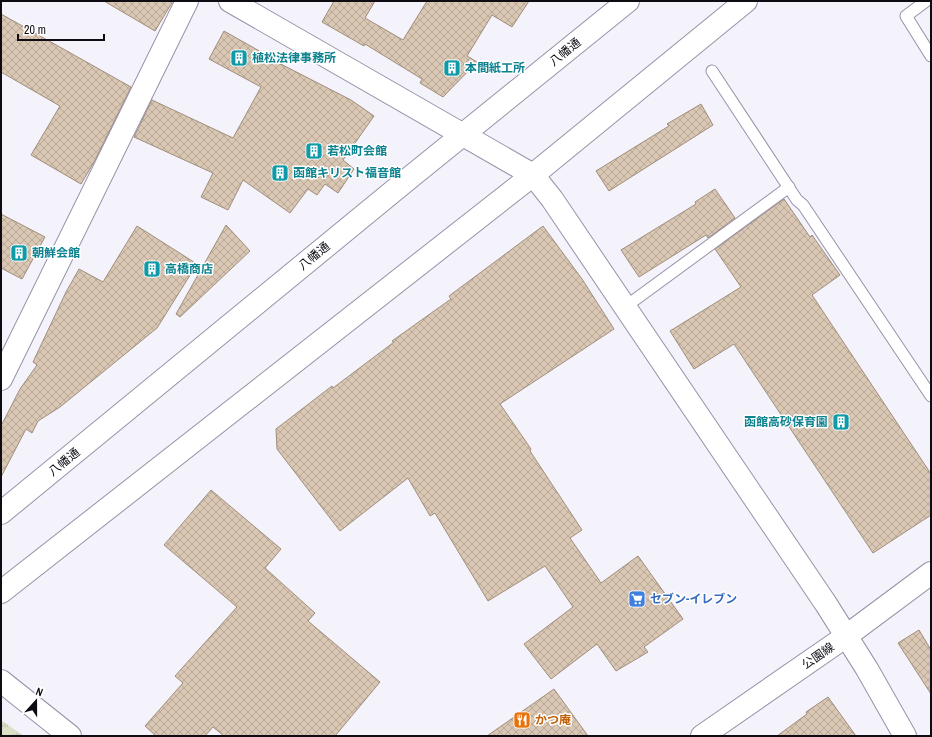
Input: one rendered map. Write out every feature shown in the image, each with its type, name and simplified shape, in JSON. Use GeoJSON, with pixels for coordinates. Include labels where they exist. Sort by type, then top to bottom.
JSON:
{"type":"FeatureCollection","features":[{"type":"Feature","properties":{"kind":"street"},"geometry":{"type":"LineString","coordinates":[[1,379],[187,1]]}},
{"type":"Feature","properties":{"kind":"street"},"geometry":{"type":"LineString","coordinates":[[230,1],[462,135],[534,174],[826,604],[905,736]]}},
{"type":"Feature","properties":{"kind":"street","name":"八幡通"},"geometry":{"type":"LineString","coordinates":[[1,513],[462,135],[628,1]]}},
{"type":"Feature","properties":{"kind":"street"},"geometry":{"type":"LineString","coordinates":[[1,592],[534,174],[746,1]]}},
{"type":"Feature","properties":{"kind":"street","name":"公園線"},"geometry":{"type":"LineString","coordinates":[[702,736],[845,637],[931,573]]}},
{"type":"Feature","properties":{"kind":"street"},"geometry":{"type":"LineString","coordinates":[[1,681],[70,736]]}},
{"type":"Feature","properties":{"kind":"lane"},"geometry":{"type":"LineString","coordinates":[[926,1],[906,16],[931,56]]}},
{"type":"Feature","properties":{"kind":"lane"},"geometry":{"type":"LineString","coordinates":[[712,71],[931,396]]}},
{"type":"Feature","properties":{"kind":"lane"},"geometry":{"type":"LineString","coordinates":[[625,307],[789,187]]}},
{"type":"Feature","properties":{"kind":"green space"},"geometry":{"type":"Polygon","coordinates":[[[1,720],[24,736],[1,736],[1,720]]]}},
{"type":"Feature","properties":{"kind":"building"},"geometry":{"type":"Polygon","coordinates":[[[104,1],[173,1],[155,31],[104,1]]]}},
{"type":"Feature","properties":{"kind":"building"},"geometry":{"type":"Polygon","coordinates":[[[334,1],[375,1],[365,18],[403,40],[427,1],[529,1],[512,27],[492,15],[467,56],[477,62],[443,97],[420,83],[422,79],[365,44],[364,46],[322,22],[334,1]]]}},
{"type":"Feature","properties":{"kind":"building"},"geometry":{"type":"Polygon","coordinates":[[[1,14],[131,87],[94,162],[81,184],[31,155],[60,106],[1,72],[1,14]]]}},
{"type":"Feature","properties":{"kind":"building"},"geometry":{"type":"Polygon","coordinates":[[[224,31],[270,57],[269,58],[351,100],[374,116],[343,160],[354,169],[338,193],[325,184],[317,195],[308,189],[290,213],[243,180],[228,210],[201,197],[213,173],[134,137],[152,100],[233,138],[261,87],[209,59],[224,31]]]}},
{"type":"Feature","properties":{"kind":"building"},"geometry":{"type":"Polygon","coordinates":[[[701,104],[713,125],[609,191],[596,171],[669,126],[667,124],[701,104]]]}},
{"type":"Feature","properties":{"kind":"building"},"geometry":{"type":"Polygon","coordinates":[[[715,189],[735,218],[708,238],[706,235],[639,277],[621,250],[696,204],[695,202],[715,189]]]}},
{"type":"Feature","properties":{"kind":"building"},"geometry":{"type":"Polygon","coordinates":[[[784,199],[810,237],[812,235],[840,275],[812,295],[931,474],[931,515],[873,553],[734,344],[694,369],[670,331],[741,287],[715,249],[784,199]]]}},
{"type":"Feature","properties":{"kind":"building","name":"朝鮮会館"},"geometry":{"type":"Polygon","coordinates":[[[1,214],[45,237],[22,279],[1,268],[1,214]]]}},
{"type":"Feature","properties":{"kind":"building"},"geometry":{"type":"Polygon","coordinates":[[[226,225],[250,251],[180,317],[176,314],[226,225]]]}},
{"type":"Feature","properties":{"kind":"building"},"geometry":{"type":"Polygon","coordinates":[[[137,226],[197,264],[157,328],[60,407],[38,421],[32,433],[26,429],[1,477],[1,426],[20,389],[37,365],[33,362],[66,292],[79,269],[103,282],[137,226]]]}},
{"type":"Feature","properties":{"kind":"building"},"geometry":{"type":"Polygon","coordinates":[[[543,226],[582,279],[614,329],[500,404],[531,449],[530,451],[582,530],[570,538],[601,583],[638,556],[683,619],[644,647],[648,652],[616,671],[597,644],[551,679],[524,644],[573,607],[545,566],[488,601],[435,513],[430,516],[408,478],[340,531],[277,449],[276,429],[332,386],[333,388],[394,342],[392,341],[451,299],[449,296],[543,226]]]}},
{"type":"Feature","properties":{"kind":"building"},"geometry":{"type":"Polygon","coordinates":[[[211,490],[281,549],[265,568],[315,613],[308,621],[380,682],[335,736],[224,736],[213,727],[205,736],[156,736],[145,726],[183,683],[175,676],[237,607],[164,545],[211,490]]]}},
{"type":"Feature","properties":{"kind":"building"},"geometry":{"type":"Polygon","coordinates":[[[919,630],[931,650],[931,694],[898,643],[919,630]]]}},
{"type":"Feature","properties":{"kind":"building"},"geometry":{"type":"Polygon","coordinates":[[[554,689],[588,736],[487,736],[554,689]]]}},
{"type":"Feature","properties":{"kind":"building"},"geometry":{"type":"Polygon","coordinates":[[[828,697],[856,736],[777,736],[807,714],[806,712],[828,697]]]}},
{"type":"Feature","properties":{"kind":"place","name":"植松法律事務所"},"geometry":{"type":"Point","coordinates":[239,58]}},
{"type":"Feature","properties":{"kind":"place","name":"本間紙工所"},"geometry":{"type":"Point","coordinates":[452,68]}},
{"type":"Feature","properties":{"kind":"place","name":"若松町会館"},"geometry":{"type":"Point","coordinates":[314,151]}},
{"type":"Feature","properties":{"kind":"place","name":"函館キリスト福音館"},"geometry":{"type":"Point","coordinates":[280,173]}},
{"type":"Feature","properties":{"kind":"place","name":"朝鮮会館"},"geometry":{"type":"Point","coordinates":[19,253]}},
{"type":"Feature","properties":{"kind":"place","name":"高橋商店"},"geometry":{"type":"Point","coordinates":[152,269]}},
{"type":"Feature","properties":{"kind":"place","name":"函館高砂保育園"},"geometry":{"type":"Point","coordinates":[841,422]}},
{"type":"Feature","properties":{"kind":"place","name":"セブン-イレブン"},"geometry":{"type":"Point","coordinates":[637,599]}},
{"type":"Feature","properties":{"kind":"place","name":"かつ庵"},"geometry":{"type":"Point","coordinates":[522,720]}}]}
